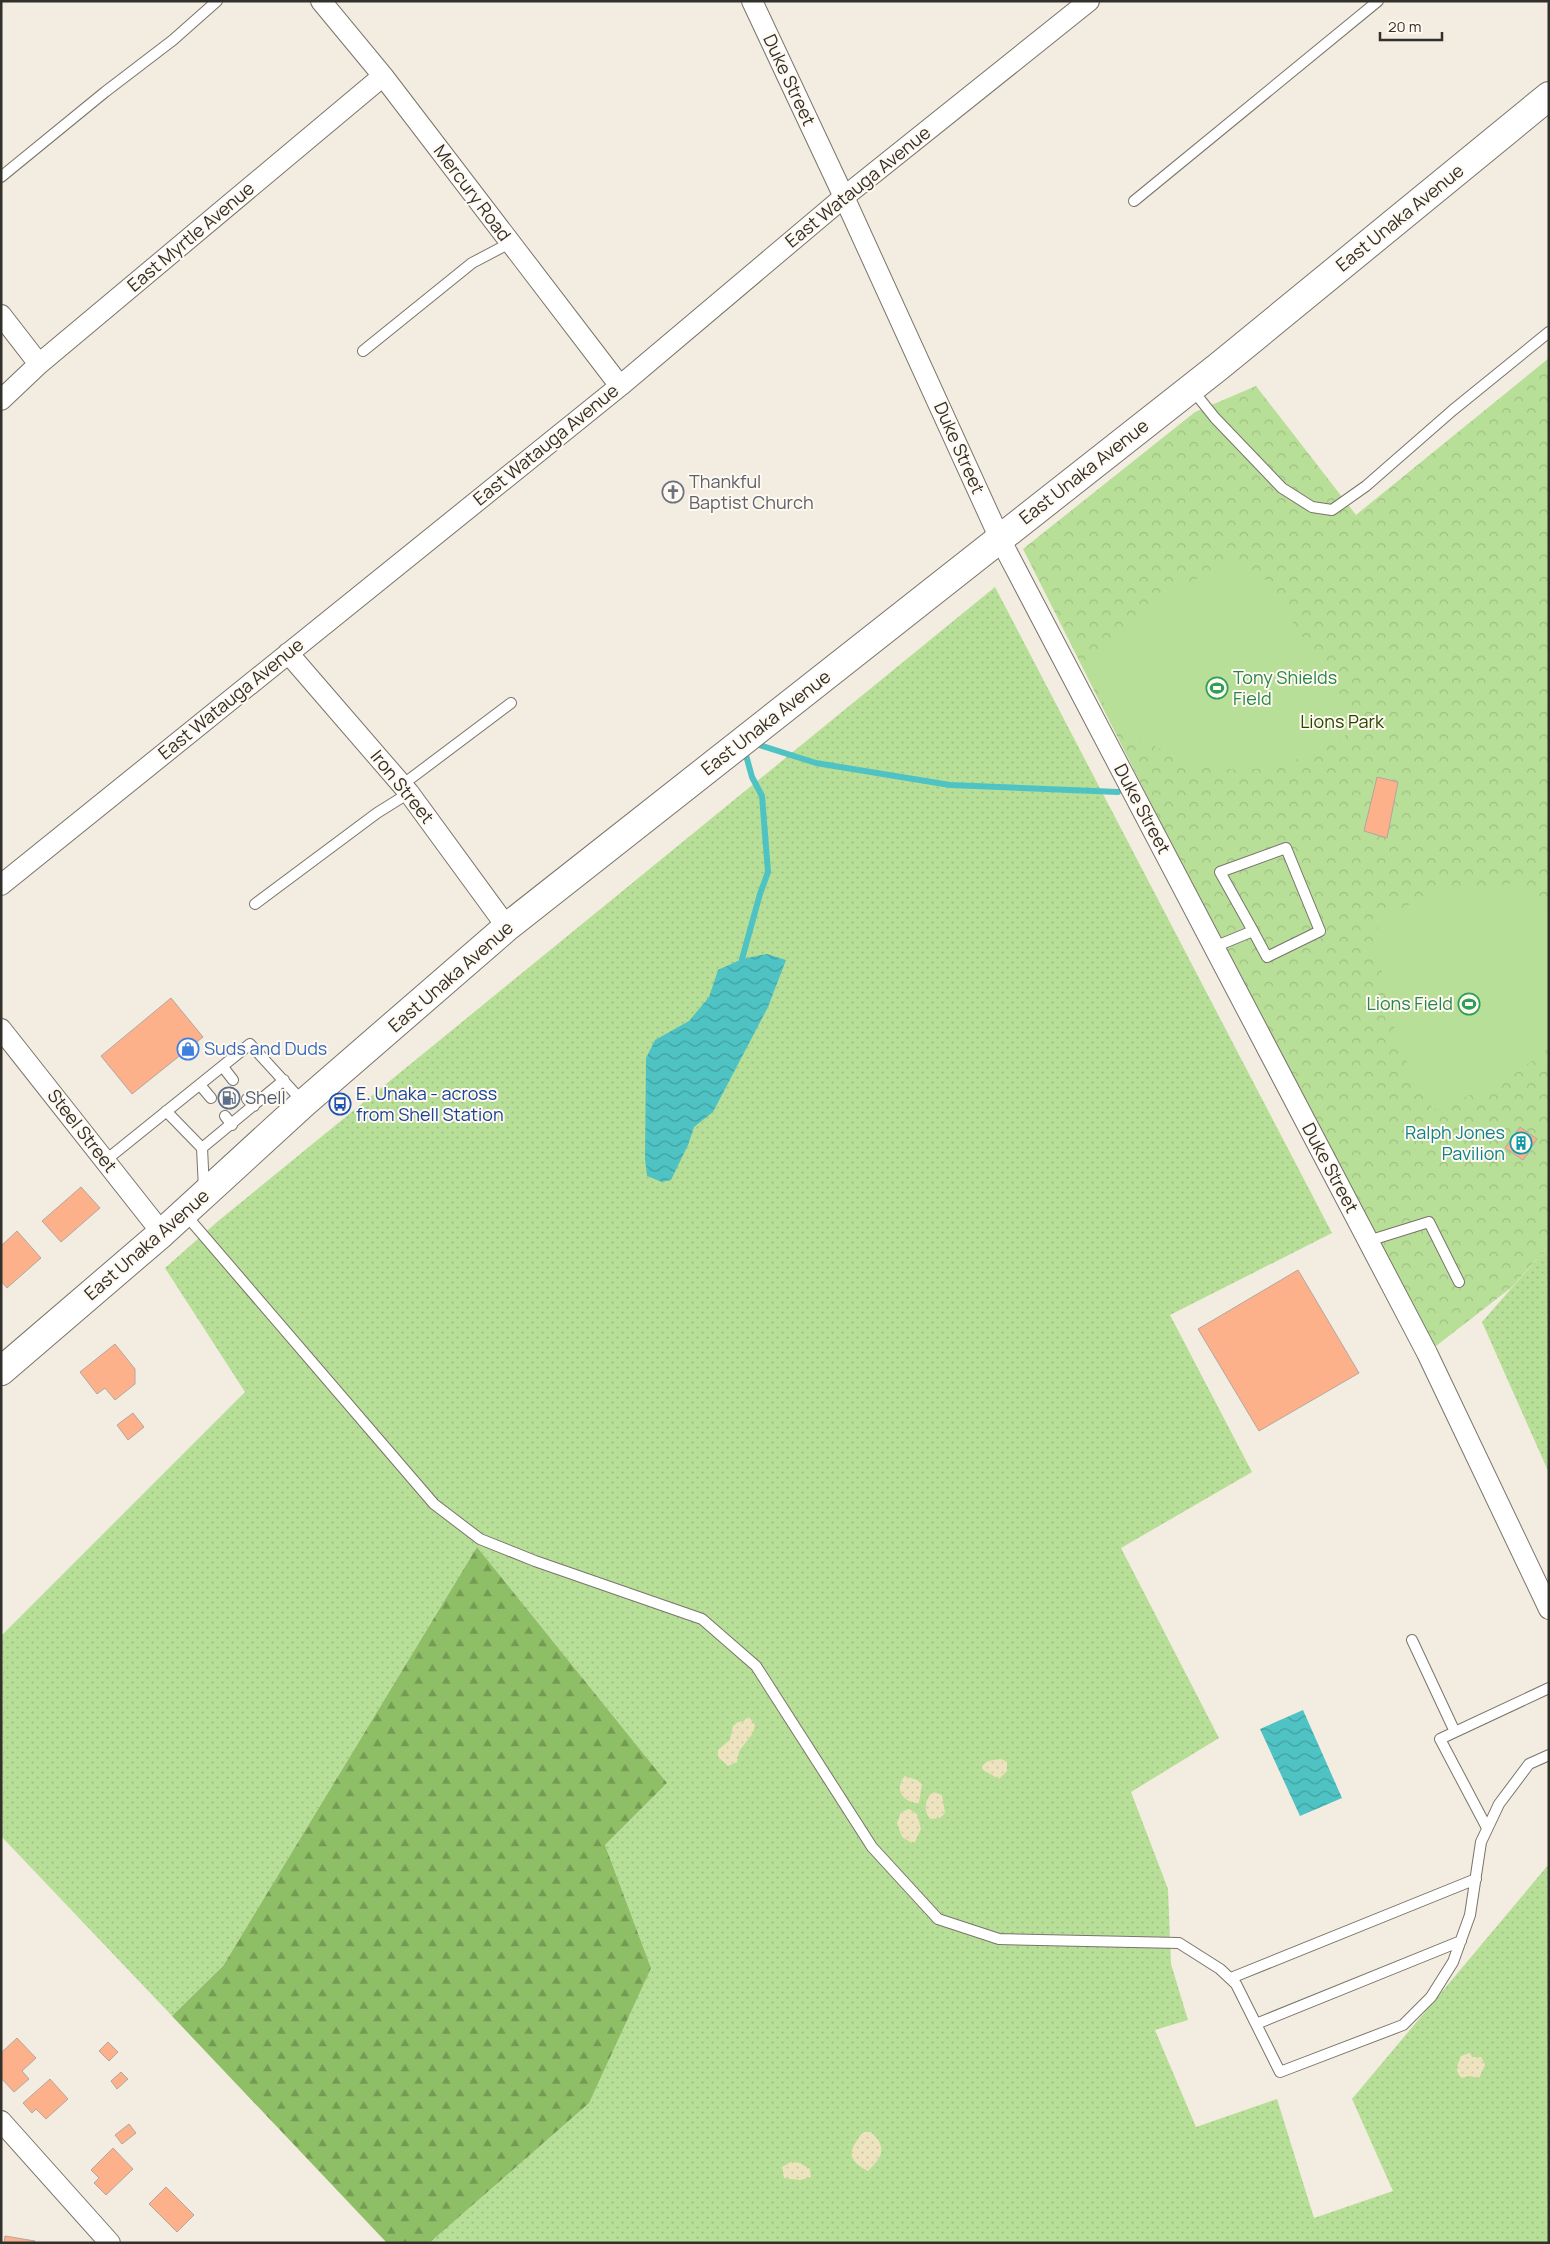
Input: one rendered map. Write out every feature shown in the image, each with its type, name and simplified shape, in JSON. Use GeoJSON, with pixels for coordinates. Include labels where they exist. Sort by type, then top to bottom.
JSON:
{"type":"FeatureCollection","features":[{"type":"Feature","properties":{"kind":"main road","name":"East Unaka Avenue"},"geometry":{"type":"LineString","coordinates":[[1,1371],[185,1214],[304,1103],[507,927],[1191,388],[1547,101]]}},
{"type":"Feature","properties":{"kind":"street","name":"Mercury Road"},"geometry":{"type":"LineString","coordinates":[[321,1],[383,76],[620,386]]}},
{"type":"Feature","properties":{"kind":"street","name":"Duke Street"},"geometry":{"type":"LineString","coordinates":[[752,1],[1000,539],[1427,1353],[1549,1609]]}},
{"type":"Feature","properties":{"kind":"street","name":"East Watauga Avenue"},"geometry":{"type":"LineString","coordinates":[[1,885],[620,386],[844,197],[1089,1]]}},
{"type":"Feature","properties":{"kind":"street","name":"East Myrtle Avenue"},"geometry":{"type":"LineString","coordinates":[[1,400],[39,364],[383,76]]}},
{"type":"Feature","properties":{"kind":"street"},"geometry":{"type":"LineString","coordinates":[[1,315],[39,364]]}},
{"type":"Feature","properties":{"kind":"street","name":"Iron Street"},"geometry":{"type":"LineString","coordinates":[[288,653],[406,789],[507,927]]}},
{"type":"Feature","properties":{"kind":"street","name":"Steel Street"},"geometry":{"type":"LineString","coordinates":[[1,1029],[106,1160],[162,1234]]}},
{"type":"Feature","properties":{"kind":"street"},"geometry":{"type":"LineString","coordinates":[[1,2121],[110,2243]]}},
{"type":"Feature","properties":{"kind":"lane"},"geometry":{"type":"LineString","coordinates":[[1,177],[104,92],[173,40],[217,1]]}},
{"type":"Feature","properties":{"kind":"lane"},"geometry":{"type":"LineString","coordinates":[[1134,201],[1378,1]]}},
{"type":"Feature","properties":{"kind":"lane"},"geometry":{"type":"LineString","coordinates":[[363,351],[472,263],[510,243]]}},
{"type":"Feature","properties":{"kind":"lane"},"geometry":{"type":"LineString","coordinates":[[1191,388],[1216,418],[1282,488],[1312,507],[1332,510],[1366,486],[1453,410],[1549,332]]}},
{"type":"Feature","properties":{"kind":"lane"},"geometry":{"type":"LineString","coordinates":[[255,904],[377,813],[511,703]]}},
{"type":"Feature","properties":{"kind":"lane"},"geometry":{"type":"LineString","coordinates":[[1286,848],[1320,931],[1267,957],[1253,931],[1220,872],[1286,848]]}},
{"type":"Feature","properties":{"kind":"lane"},"geometry":{"type":"LineString","coordinates":[[1214,947],[1253,931]]}},
{"type":"Feature","properties":{"kind":"lane"},"geometry":{"type":"LineString","coordinates":[[106,1160],[224,1067],[250,1044],[304,1103]]}},
{"type":"Feature","properties":{"kind":"lane"},"geometry":{"type":"LineString","coordinates":[[224,1067],[233,1080]]}},
{"type":"Feature","properties":{"kind":"lane"},"geometry":{"type":"LineString","coordinates":[[202,1148],[228,1120],[284,1080]]}},
{"type":"Feature","properties":{"kind":"lane"},"geometry":{"type":"LineString","coordinates":[[200,1085],[211,1098]]}},
{"type":"Feature","properties":{"kind":"lane"},"geometry":{"type":"LineString","coordinates":[[166,1111],[202,1148],[205,1196]]}},
{"type":"Feature","properties":{"kind":"lane"},"geometry":{"type":"LineString","coordinates":[[185,1214],[434,1504],[480,1539],[535,1561],[702,1619],[756,1666],[872,1847],[938,1920],[999,1939],[1179,1943],[1220,1969],[1236,1984],[1280,2072],[1403,2024],[1431,1998],[1453,1962],[1461,1941],[1470,1915],[1481,1842],[1499,1804],[1529,1764],[1549,1755]]}},
{"type":"Feature","properties":{"kind":"lane"},"geometry":{"type":"LineString","coordinates":[[1368,1242],[1429,1222],[1459,1282]]}},
{"type":"Feature","properties":{"kind":"lane"},"geometry":{"type":"LineString","coordinates":[[1412,1640],[1455,1732]]}},
{"type":"Feature","properties":{"kind":"lane"},"geometry":{"type":"LineString","coordinates":[[1488,1828],[1440,1739],[1549,1688]]}},
{"type":"Feature","properties":{"kind":"lane"},"geometry":{"type":"LineString","coordinates":[[1230,1978],[1476,1879]]}},
{"type":"Feature","properties":{"kind":"lane"},"geometry":{"type":"LineString","coordinates":[[1256,2024],[1461,1941]]}},
{"type":"Feature","properties":{"kind":"green space","name":"Lions Park"},"geometry":{"type":"Polygon","coordinates":[[[1549,358],[1549,1245],[1512,1287],[1427,1353],[1023,549],[1195,412],[1256,386],[1356,515],[1549,358]]]}},
{"type":"Feature","properties":{"kind":"green space","name":"Tony Shields Field"},"geometry":{"type":"Polygon","coordinates":[[[1228,563],[1261,573],[1360,726],[1313,753],[1290,762],[1267,768],[1243,770],[1219,768],[1194,762],[1167,752],[1136,736],[1111,714],[1086,663],[1146,605],[1228,563]]]}},
{"type":"Feature","properties":{"kind":"green space"},"geometry":{"type":"Polygon","coordinates":[[[995,587],[1332,1233],[1170,1315],[1252,1472],[1121,1548],[1219,1738],[1131,1792],[1168,1889],[1171,1964],[1188,2020],[1155,2030],[1196,2127],[1277,2099],[1314,2218],[1393,2191],[1352,2099],[1549,1864],[1549,2243],[429,2243],[651,1968],[605,1845],[667,1783],[477,1547],[223,1966],[172,2016],[1,1836],[1,1636],[245,1392],[165,1268],[217,1222],[995,587]]]}},
{"type":"Feature","properties":{"kind":"green space","name":"Lions Field"},"geometry":{"type":"Polygon","coordinates":[[[1518,883],[1549,913],[1549,1048],[1505,1081],[1433,1110],[1398,1045],[1380,963],[1372,943],[1382,917],[1438,891],[1518,883]]]}},
{"type":"Feature","properties":{"kind":"green space"},"geometry":{"type":"Polygon","coordinates":[[[1549,1245],[1549,1473],[1482,1322],[1549,1245]]]}},
{"type":"Feature","properties":{"kind":"green space"},"geometry":{"type":"Polygon","coordinates":[[[477,1547],[667,1783],[605,1845],[651,1968],[589,2103],[429,2243],[387,2243],[172,2016],[223,1966],[477,1547]]]}},
{"type":"Feature","properties":{"kind":"sand"},"geometry":{"type":"Polygon","coordinates":[[[748,1716],[755,1725],[753,1733],[739,1751],[737,1762],[728,1766],[718,1757],[718,1750],[730,1740],[733,1726],[738,1722],[744,1721],[748,1716]]]}},
{"type":"Feature","properties":{"kind":"sand"},"geometry":{"type":"Polygon","coordinates":[[[1001,1759],[1007,1762],[1007,1771],[999,1779],[983,1770],[982,1766],[988,1761],[1001,1759]]]}},
{"type":"Feature","properties":{"kind":"sand"},"geometry":{"type":"Polygon","coordinates":[[[905,1776],[922,1784],[919,1803],[909,1801],[902,1795],[900,1786],[905,1776]]]}},
{"type":"Feature","properties":{"kind":"sand"},"geometry":{"type":"Polygon","coordinates":[[[933,1792],[942,1795],[945,1813],[940,1818],[930,1819],[926,1812],[926,1805],[928,1798],[933,1792]]]}},
{"type":"Feature","properties":{"kind":"sand"},"geometry":{"type":"Polygon","coordinates":[[[909,1809],[917,1814],[921,1829],[915,1842],[912,1843],[902,1837],[897,1823],[901,1812],[909,1809]]]}},
{"type":"Feature","properties":{"kind":"sand"},"geometry":{"type":"Polygon","coordinates":[[[1470,2053],[1472,2057],[1481,2057],[1485,2065],[1479,2078],[1469,2076],[1462,2078],[1459,2075],[1457,2067],[1461,2056],[1470,2053]]]}},
{"type":"Feature","properties":{"kind":"sand"},"geometry":{"type":"Polygon","coordinates":[[[863,2132],[871,2132],[880,2143],[881,2148],[880,2157],[868,2171],[860,2167],[852,2158],[855,2144],[863,2132]]]}},
{"type":"Feature","properties":{"kind":"sand"},"geometry":{"type":"Polygon","coordinates":[[[791,2162],[800,2163],[810,2169],[811,2177],[800,2180],[784,2178],[782,2167],[791,2162]]]}},
{"type":"Feature","properties":{"kind":"water"},"geometry":{"type":"Polygon","coordinates":[[[767,954],[786,960],[768,1007],[713,1112],[694,1127],[688,1145],[671,1180],[662,1182],[647,1176],[645,1159],[646,1058],[655,1040],[689,1021],[709,997],[718,970],[742,959],[767,954]]]}},
{"type":"Feature","properties":{"kind":"water"},"geometry":{"type":"Polygon","coordinates":[[[1303,1710],[1342,1798],[1300,1816],[1260,1729],[1303,1710]]]}},
{"type":"Feature","properties":{"kind":"building"},"geometry":{"type":"Polygon","coordinates":[[[1377,777],[1398,782],[1387,838],[1364,831],[1377,777]]]}},
{"type":"Feature","properties":{"kind":"building"},"geometry":{"type":"Polygon","coordinates":[[[171,998],[203,1037],[132,1094],[101,1056],[171,998]]]}},
{"type":"Feature","properties":{"kind":"building","name":"Ralph Jones Pavilion"},"geometry":{"type":"Polygon","coordinates":[[[1520,1127],[1537,1139],[1523,1160],[1505,1148],[1520,1127]]]}},
{"type":"Feature","properties":{"kind":"building"},"geometry":{"type":"Polygon","coordinates":[[[81,1187],[100,1208],[61,1242],[42,1221],[81,1187]]]}},
{"type":"Feature","properties":{"kind":"building"},"geometry":{"type":"Polygon","coordinates":[[[17,1231],[41,1258],[7,1288],[1,1281],[1,1246],[17,1231]]]}},
{"type":"Feature","properties":{"kind":"building"},"geometry":{"type":"Polygon","coordinates":[[[1298,1270],[1359,1373],[1259,1431],[1198,1329],[1298,1270]]]}},
{"type":"Feature","properties":{"kind":"building"},"geometry":{"type":"Polygon","coordinates":[[[115,1344],[135,1369],[135,1384],[115,1400],[105,1388],[97,1394],[80,1372],[115,1344]]]}},
{"type":"Feature","properties":{"kind":"building"},"geometry":{"type":"Polygon","coordinates":[[[133,1413],[144,1427],[128,1440],[117,1425],[133,1413]]]}},
{"type":"Feature","properties":{"kind":"building"},"geometry":{"type":"Polygon","coordinates":[[[17,2038],[36,2058],[22,2071],[29,2079],[14,2092],[1,2078],[1,2053],[17,2038]]]}},
{"type":"Feature","properties":{"kind":"building"},"geometry":{"type":"Polygon","coordinates":[[[108,2042],[118,2052],[109,2061],[99,2051],[108,2042]]]}},
{"type":"Feature","properties":{"kind":"building"},"geometry":{"type":"Polygon","coordinates":[[[121,2072],[128,2079],[117,2089],[111,2081],[121,2072]]]}},
{"type":"Feature","properties":{"kind":"building"},"geometry":{"type":"Polygon","coordinates":[[[50,2079],[68,2099],[46,2119],[36,2109],[32,2113],[23,2103],[50,2079]]]}},
{"type":"Feature","properties":{"kind":"building"},"geometry":{"type":"Polygon","coordinates":[[[129,2124],[136,2133],[122,2144],[115,2135],[129,2124]]]}},
{"type":"Feature","properties":{"kind":"building"},"geometry":{"type":"Polygon","coordinates":[[[113,2148],[133,2169],[106,2195],[94,2183],[99,2178],[91,2170],[113,2148]]]}},
{"type":"Feature","properties":{"kind":"building"},"geometry":{"type":"Polygon","coordinates":[[[166,2187],[194,2215],[177,2232],[149,2204],[166,2187]]]}},
{"type":"Feature","properties":{"kind":"building"},"geometry":{"type":"Polygon","coordinates":[[[5,2236],[35,2241],[35,2243],[4,2243],[5,2236]]]}},
{"type":"Feature","properties":{"kind":"waterway"},"geometry":{"type":"LineString","coordinates":[[753,743],[816,763],[950,785],[1118,792]]}},
{"type":"Feature","properties":{"kind":"waterway"},"geometry":{"type":"LineString","coordinates":[[742,959],[768,872],[762,796],[752,777],[744,748]]}},
{"type":"Feature","properties":{"kind":"place","name":"Thankful Baptist Church"},"geometry":{"type":"Point","coordinates":[673,492]}},
{"type":"Feature","properties":{"kind":"place","name":"Tony Shields Field"},"geometry":{"type":"Point","coordinates":[1217,688]}},
{"type":"Feature","properties":{"kind":"place","name":"Lions Field"},"geometry":{"type":"Point","coordinates":[1469,1004]}},
{"type":"Feature","properties":{"kind":"place","name":"Suds and Duds"},"geometry":{"type":"Point","coordinates":[188,1049]}},
{"type":"Feature","properties":{"kind":"place","name":"Shell"},"geometry":{"type":"Point","coordinates":[229,1098]}},
{"type":"Feature","properties":{"kind":"place","name":"E. Unaka - across from Shell Station"},"geometry":{"type":"Point","coordinates":[340,1104]}},
{"type":"Feature","properties":{"kind":"place","name":"Ralph Jones Pavilion"},"geometry":{"type":"Point","coordinates":[1521,1143]}}]}
